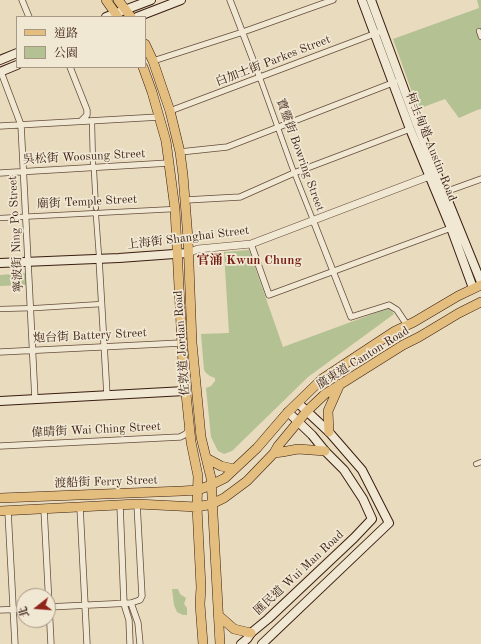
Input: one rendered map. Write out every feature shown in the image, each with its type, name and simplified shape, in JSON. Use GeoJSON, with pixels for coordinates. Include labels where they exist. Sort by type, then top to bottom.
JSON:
{"type":"FeatureCollection","features":[{"type":"Feature","properties":{"kind":"main road"},"geometry":{"type":"LineString","coordinates":[[106,0],[117,15],[128,13],[151,0]]}},
{"type":"Feature","properties":{"kind":"main road"},"geometry":{"type":"LineString","coordinates":[[118,0],[128,13]]}},
{"type":"Feature","properties":{"kind":"main road"},"geometry":{"type":"LineString","coordinates":[[140,16],[181,0]]}},
{"type":"Feature","properties":{"kind":"main road","name":"柯士甸道 Austin Road"},"geometry":{"type":"LineString","coordinates":[[362,0],[378,32],[434,175],[451,228],[478,285]]}},
{"type":"Feature","properties":{"kind":"main road","name":"柯士甸道 Austin Road"},"geometry":{"type":"LineString","coordinates":[[371,0],[378,32]]}},
{"type":"Feature","properties":{"kind":"main road","name":"佐敦道 Jordan Road"},"geometry":{"type":"LineString","coordinates":[[146,46],[153,61],[170,111],[180,152],[186,200],[192,343],[201,437],[211,485],[220,644]]}},
{"type":"Feature","properties":{"kind":"main road"},"geometry":{"type":"LineString","coordinates":[[0,60],[16,53]]}},
{"type":"Feature","properties":{"kind":"main road"},"geometry":{"type":"LineString","coordinates":[[1,72],[16,65]]}},
{"type":"Feature","properties":{"kind":"main road","name":"佐敦道 Jordan Road"},"geometry":{"type":"LineString","coordinates":[[143,68],[160,117],[166,141],[175,209],[181,343],[185,391],[191,446],[198,476],[197,507],[200,604],[203,644]]}},
{"type":"Feature","properties":{"kind":"main road","name":"柯士甸道 Austin Road"},"geometry":{"type":"LineString","coordinates":[[396,81],[410,129],[434,175],[445,192],[478,285],[480,305]]}},
{"type":"Feature","properties":{"kind":"main road","name":"上海街 Shanghai Street"},"geometry":{"type":"LineString","coordinates":[[0,263],[188,253]]}},
{"type":"Feature","properties":{"kind":"main road","name":"廣東道 Canton Road"},"geometry":{"type":"LineString","coordinates":[[211,485],[225,478],[234,470],[257,448],[288,412],[322,379],[395,331],[478,285]]}},
{"type":"Feature","properties":{"kind":"main road","name":"廣東道 Canton Road"},"geometry":{"type":"LineString","coordinates":[[197,507],[212,504],[224,498],[247,481],[274,453],[306,411],[315,402],[340,384],[403,345],[480,305]]}},
{"type":"Feature","properties":{"kind":"main road"},"geometry":{"type":"LineString","coordinates":[[329,432],[328,411],[340,384]]}},
{"type":"Feature","properties":{"kind":"main road"},"geometry":{"type":"LineString","coordinates":[[0,401],[185,391]]}},
{"type":"Feature","properties":{"kind":"main road"},"geometry":{"type":"LineString","coordinates":[[262,644],[389,523],[362,470],[329,432],[298,403]]}},
{"type":"Feature","properties":{"kind":"main road"},"geometry":{"type":"LineString","coordinates":[[288,412],[312,435],[325,451]]}},
{"type":"Feature","properties":{"kind":"main road"},"geometry":{"type":"LineString","coordinates":[[274,453],[298,449],[325,451]]}},
{"type":"Feature","properties":{"kind":"main road","name":"匯民道 Wui Man Road"},"geometry":{"type":"LineString","coordinates":[[241,644],[251,633],[287,602],[372,519],[363,499],[351,480],[325,451]]}},
{"type":"Feature","properties":{"kind":"main road"},"geometry":{"type":"LineString","coordinates":[[206,458],[221,466],[234,470]]}},
{"type":"Feature","properties":{"kind":"main road","name":"渡船街 Ferry Street"},"geometry":{"type":"LineString","coordinates":[[0,498],[198,490],[211,485]]}},
{"type":"Feature","properties":{"kind":"main road","name":"渡船街 Ferry Street"},"geometry":{"type":"LineString","coordinates":[[4,511],[137,504],[197,507]]}},
{"type":"Feature","properties":{"kind":"main road"},"geometry":{"type":"LineString","coordinates":[[218,615],[234,629],[251,633]]}},
{"type":"Feature","properties":{"kind":"street"},"geometry":{"type":"LineString","coordinates":[[22,0],[29,16]]}},
{"type":"Feature","properties":{"kind":"street","name":"寶靈街 Bowring Street"},"geometry":{"type":"LineString","coordinates":[[230,0],[278,126],[294,173],[352,317]]}},
{"type":"Feature","properties":{"kind":"street"},"geometry":{"type":"LineString","coordinates":[[153,61],[243,32],[333,0]]}},
{"type":"Feature","properties":{"kind":"street"},"geometry":{"type":"LineString","coordinates":[[479,31],[481,37]]}},
{"type":"Feature","properties":{"kind":"street","name":"白加士街 Parkes Street"},"geometry":{"type":"LineString","coordinates":[[170,111],[378,32]]}},
{"type":"Feature","properties":{"kind":"street"},"geometry":{"type":"LineString","coordinates":[[70,68],[87,110],[87,115],[81,121]]}},
{"type":"Feature","properties":{"kind":"street","name":"寧波街 Ning Po Street"},"geometry":{"type":"LineString","coordinates":[[1,72],[21,125],[27,216],[35,399]]}},
{"type":"Feature","properties":{"kind":"street"},"geometry":{"type":"LineString","coordinates":[[180,152],[227,147],[396,81]]}},
{"type":"Feature","properties":{"kind":"street"},"geometry":{"type":"LineString","coordinates":[[0,126],[160,117]]}},
{"type":"Feature","properties":{"kind":"street"},"geometry":{"type":"LineString","coordinates":[[92,123],[94,164]]}},
{"type":"Feature","properties":{"kind":"street"},"geometry":{"type":"LineString","coordinates":[[186,200],[240,197],[294,173],[410,129]]}},
{"type":"Feature","properties":{"kind":"street","name":"吳松街 Woosung Street"},"geometry":{"type":"LineString","coordinates":[[0,173],[169,163]]}},
{"type":"Feature","properties":{"kind":"street"},"geometry":{"type":"LineString","coordinates":[[94,171],[96,208]]}},
{"type":"Feature","properties":{"kind":"street","name":"上海街 Shanghai Street"},"geometry":{"type":"LineString","coordinates":[[188,253],[198,250],[251,244],[434,175]]}},
{"type":"Feature","properties":{"kind":"street"},"geometry":{"type":"LineString","coordinates":[[445,192],[481,179]]}},
{"type":"Feature","properties":{"kind":"street","name":"廟街 Temple Street"},"geometry":{"type":"LineString","coordinates":[[0,218],[175,209]]}},
{"type":"Feature","properties":{"kind":"street"},"geometry":{"type":"LineString","coordinates":[[96,216],[107,395]]}},
{"type":"Feature","properties":{"kind":"street"},"geometry":{"type":"LineString","coordinates":[[251,244],[270,295],[451,228]]}},
{"type":"Feature","properties":{"kind":"street"},"geometry":{"type":"LineString","coordinates":[[0,309],[102,304]]}},
{"type":"Feature","properties":{"kind":"street","name":"廣東道 Canton Road"},"geometry":{"type":"LineString","coordinates":[[352,317],[389,305],[397,310],[407,325]]}},
{"type":"Feature","properties":{"kind":"street","name":"炮台街 Battery Street"},"geometry":{"type":"LineString","coordinates":[[0,352],[181,343]]}},
{"type":"Feature","properties":{"kind":"street","name":"偉晴街 Wai Ching Street"},"geometry":{"type":"LineString","coordinates":[[0,446],[180,437],[186,434],[189,429]]}},
{"type":"Feature","properties":{"kind":"street"},"geometry":{"type":"LineString","coordinates":[[56,607],[131,604],[140,600],[142,596],[137,504]]}},
{"type":"Feature","properties":{"kind":"street"},"geometry":{"type":"LineString","coordinates":[[120,505],[124,604],[129,620],[130,644]]}},
{"type":"Feature","properties":{"kind":"street"},"geometry":{"type":"LineString","coordinates":[[80,507],[87,644]]}},
{"type":"Feature","properties":{"kind":"street"},"geometry":{"type":"LineString","coordinates":[[44,509],[48,588]]}},
{"type":"Feature","properties":{"kind":"street"},"geometry":{"type":"LineString","coordinates":[[4,511],[15,644]]}},
{"type":"Feature","properties":{"kind":"street"},"geometry":{"type":"LineString","coordinates":[[131,604],[138,624],[140,644]]}},
{"type":"Feature","properties":{"kind":"street"},"geometry":{"type":"LineString","coordinates":[[0,610],[13,609]]}},
{"type":"Feature","properties":{"kind":"street"},"geometry":{"type":"LineString","coordinates":[[50,628],[51,644]]}},
{"type":"Feature","properties":{"kind":"green space"},"geometry":{"type":"Polygon","coordinates":[[[477,0],[481,0],[481,109],[459,118],[445,99],[418,109],[393,39],[479,8],[477,0]]]}},
{"type":"Feature","properties":{"kind":"green space"},"geometry":{"type":"Polygon","coordinates":[[[249,250],[283,347],[389,308],[394,314],[308,377],[232,451],[224,454],[218,451],[211,437],[206,388],[211,386],[215,381],[215,378],[210,376],[204,370],[201,334],[229,333],[224,252],[249,250]]]}},
{"type":"Feature","properties":{"kind":"green space"},"geometry":{"type":"Polygon","coordinates":[[[25,273],[26,285],[0,286],[0,275],[25,273]]]}},
{"type":"Feature","properties":{"kind":"green space"},"geometry":{"type":"Polygon","coordinates":[[[172,589],[178,589],[180,594],[186,598],[184,604],[187,608],[187,615],[177,612],[174,605],[172,589]]]}},
{"type":"Feature","properties":{"kind":"district","name":"官涌 Kwun Chung"},"geometry":{"type":"Point","coordinates":[249,261]}}]}
